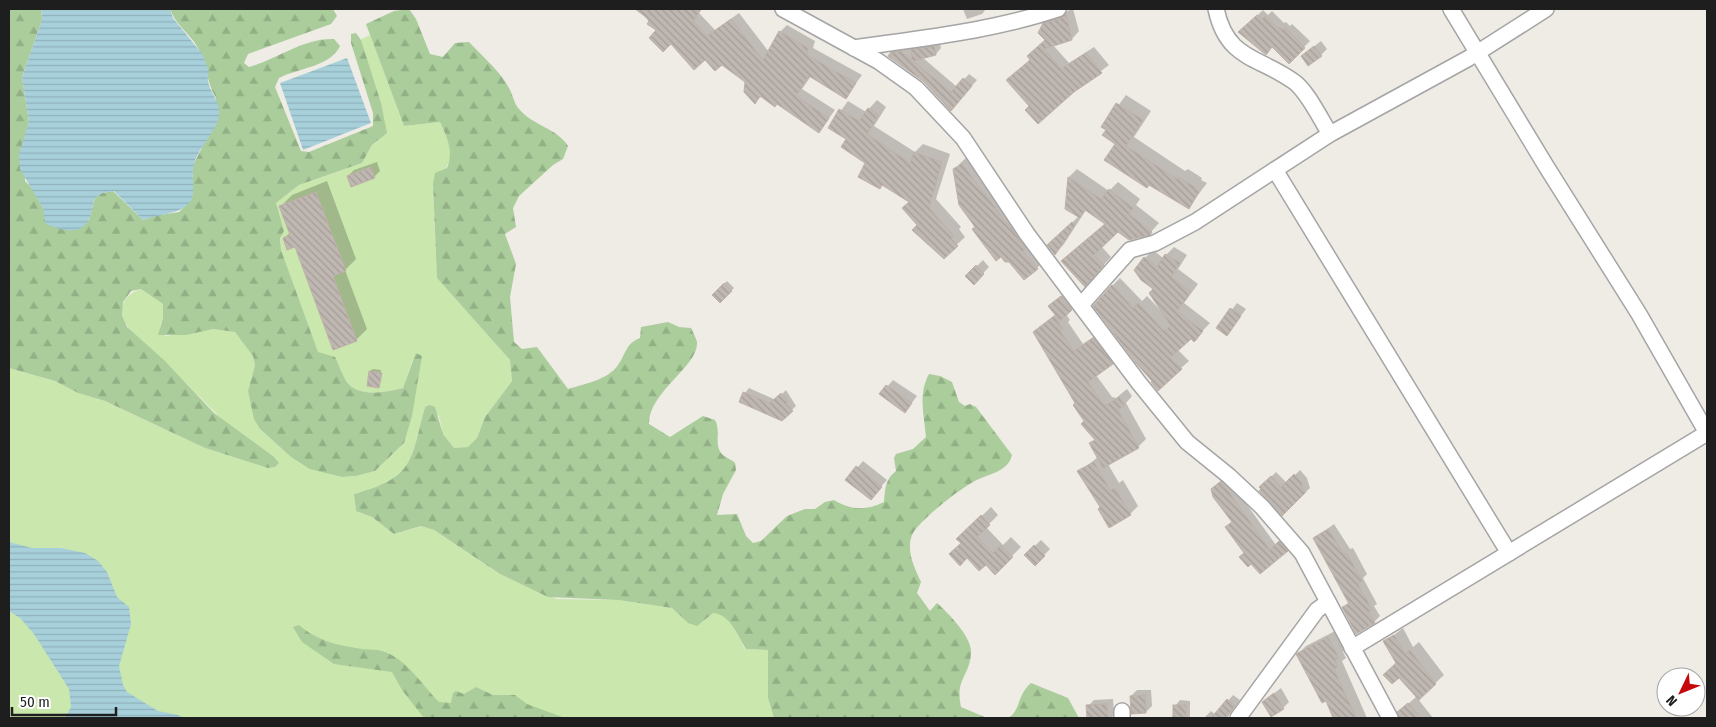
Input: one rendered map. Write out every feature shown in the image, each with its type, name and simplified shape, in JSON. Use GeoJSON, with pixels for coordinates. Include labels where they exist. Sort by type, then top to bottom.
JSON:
{"type":"FeatureCollection","features":[{"type":"Feature","properties":{"kind":"street"},"geometry":{"type":"LineString","coordinates":[[783,9],[878,61],[916,88],[963,138],[1027,234],[1139,383],[1187,442],[1229,476],[1281,527],[1302,554],[1390,718]]}},
{"type":"Feature","properties":{"kind":"street"},"geometry":{"type":"LineString","coordinates":[[854,48],[1021,22],[1058,9]]}},
{"type":"Feature","properties":{"kind":"street"},"geometry":{"type":"LineString","coordinates":[[1216,9],[1220,28],[1237,48],[1254,61],[1294,81],[1330,134]]}},
{"type":"Feature","properties":{"kind":"street"},"geometry":{"type":"LineString","coordinates":[[1352,648],[1707,433],[1639,314],[1546,166],[1451,9]]}},
{"type":"Feature","properties":{"kind":"street"},"geometry":{"type":"LineString","coordinates":[[1081,305],[1130,250],[1154,243],[1196,222],[1330,134],[1478,52],[1546,9]]}},
{"type":"Feature","properties":{"kind":"street"},"geometry":{"type":"LineString","coordinates":[[1275,170],[1508,553]]}},
{"type":"Feature","properties":{"kind":"street"},"geometry":{"type":"LineString","coordinates":[[1238,718],[1317,610],[1328,602]]}},
{"type":"Feature","properties":{"kind":"green space"},"geometry":{"type":"Polygon","coordinates":[[[9,9],[41,9],[42,20],[22,77],[29,122],[26,133],[25,181],[33,189],[43,208],[89,220],[95,198],[102,193],[113,191],[143,220],[154,216],[179,212],[192,199],[193,165],[202,148],[216,98],[199,49],[178,23],[170,9],[333,9],[337,16],[331,24],[248,54],[244,63],[249,67],[301,45],[323,40],[334,39],[340,46],[335,53],[321,63],[279,78],[275,87],[301,151],[309,152],[373,126],[373,113],[351,43],[351,34],[356,33],[361,40],[381,103],[387,133],[372,145],[362,163],[299,185],[276,203],[284,231],[280,238],[281,250],[318,352],[335,357],[347,382],[352,387],[366,392],[403,388],[416,353],[422,356],[412,416],[404,443],[375,471],[356,476],[342,477],[310,469],[291,457],[260,429],[254,419],[248,391],[255,365],[253,356],[235,332],[213,329],[186,335],[158,335],[163,318],[163,304],[141,289],[131,291],[123,302],[122,315],[127,327],[165,361],[214,413],[274,457],[279,463],[275,467],[268,468],[205,448],[105,401],[78,393],[55,381],[9,368],[9,9]]]}},
{"type":"Feature","properties":{"kind":"green space"},"geometry":{"type":"Polygon","coordinates":[[[409,9],[416,19],[430,54],[443,57],[455,43],[469,42],[500,75],[509,88],[519,109],[531,119],[558,135],[568,146],[563,159],[553,165],[519,196],[513,208],[516,227],[505,234],[516,264],[510,297],[514,342],[522,349],[537,347],[568,389],[595,381],[614,370],[629,346],[640,338],[641,327],[668,322],[679,327],[691,328],[697,342],[695,351],[690,360],[656,401],[651,412],[649,424],[670,437],[703,416],[715,420],[719,449],[722,454],[735,463],[736,470],[723,494],[717,515],[737,514],[746,536],[753,543],[761,541],[787,516],[805,509],[815,509],[825,502],[834,500],[846,506],[864,508],[884,502],[888,481],[896,471],[894,458],[896,454],[913,449],[926,437],[923,397],[929,374],[940,376],[952,382],[959,402],[965,406],[970,404],[976,407],[1012,455],[1010,460],[999,471],[963,488],[923,521],[912,535],[910,553],[921,582],[917,593],[930,611],[937,603],[948,613],[964,634],[971,648],[970,662],[961,684],[961,707],[987,718],[774,718],[768,698],[768,650],[746,649],[733,626],[719,615],[713,613],[697,626],[688,623],[672,608],[618,600],[548,597],[500,574],[434,530],[421,526],[394,534],[372,517],[356,511],[354,494],[389,481],[407,465],[412,454],[425,407],[430,405],[435,407],[443,434],[454,448],[468,447],[477,438],[485,417],[512,381],[510,360],[437,278],[433,184],[435,173],[447,168],[449,162],[450,150],[445,133],[440,122],[404,126],[366,24],[394,11],[409,9]]]}},
{"type":"Feature","properties":{"kind":"green space"},"geometry":{"type":"Polygon","coordinates":[[[370,35],[404,126],[440,122],[445,133],[450,149],[449,162],[433,184],[437,278],[510,360],[512,381],[485,417],[477,438],[469,447],[454,448],[443,434],[439,416],[425,407],[412,454],[407,465],[389,481],[354,494],[356,511],[372,517],[394,534],[422,526],[434,530],[500,574],[557,599],[618,600],[672,608],[688,623],[713,613],[724,616],[733,626],[745,649],[768,650],[768,698],[774,718],[9,718],[9,368],[55,381],[78,393],[105,401],[205,448],[268,468],[167,364],[136,337],[126,324],[122,312],[123,303],[132,293],[141,289],[163,304],[163,318],[160,326],[165,336],[213,329],[235,332],[253,355],[255,365],[248,391],[260,429],[291,457],[342,477],[356,476],[375,471],[404,443],[413,360],[403,388],[382,392],[366,392],[352,387],[333,360],[318,353],[281,250],[279,217],[276,203],[299,185],[362,163],[372,145],[378,141],[381,103],[360,40],[370,35]]]}},
{"type":"Feature","properties":{"kind":"green space"},"geometry":{"type":"Polygon","coordinates":[[[299,625],[313,635],[329,642],[354,648],[380,650],[391,655],[406,666],[439,702],[451,703],[453,693],[456,691],[464,694],[476,687],[493,695],[515,695],[527,704],[565,718],[424,718],[402,690],[392,672],[334,664],[302,642],[293,627],[299,625]]]}},
{"type":"Feature","properties":{"kind":"green space"},"geometry":{"type":"Polygon","coordinates":[[[1031,683],[1068,698],[1079,718],[1009,718],[1016,710],[1023,692],[1031,683]]]}},
{"type":"Feature","properties":{"kind":"water"},"geometry":{"type":"Polygon","coordinates":[[[41,9],[170,9],[173,18],[203,55],[209,72],[208,83],[218,104],[219,116],[215,128],[199,152],[194,164],[192,199],[182,208],[143,220],[114,191],[102,193],[95,198],[89,219],[80,229],[56,228],[45,223],[43,208],[20,169],[19,154],[29,122],[22,77],[42,20],[41,9]]]}},
{"type":"Feature","properties":{"kind":"water"},"geometry":{"type":"Polygon","coordinates":[[[347,58],[371,123],[303,150],[280,83],[347,58]]]}},
{"type":"Feature","properties":{"kind":"water"},"geometry":{"type":"Polygon","coordinates":[[[9,542],[32,548],[61,548],[85,553],[98,561],[107,572],[117,597],[129,607],[131,624],[119,666],[123,685],[127,692],[158,711],[184,718],[65,718],[71,707],[69,689],[34,634],[20,618],[9,611],[9,542]]]}},
{"type":"Feature","properties":{"kind":"building"},"geometry":{"type":"Polygon","coordinates":[[[635,9],[701,9],[693,21],[707,36],[731,19],[763,60],[779,31],[808,48],[807,55],[856,83],[846,99],[809,76],[796,96],[829,118],[819,133],[777,104],[775,107],[760,96],[755,104],[744,92],[745,82],[722,65],[715,71],[705,60],[694,70],[671,44],[663,52],[649,38],[656,30],[647,24],[649,21],[646,17],[635,9]]]}},
{"type":"Feature","properties":{"kind":"building"},"geometry":{"type":"Polygon","coordinates":[[[1066,14],[1072,40],[1044,49],[1061,69],[1086,53],[1102,73],[1074,92],[1038,124],[1025,110],[1029,106],[1006,80],[1030,60],[1027,56],[1045,40],[1038,33],[1043,23],[1061,18],[1066,14]]]}},
{"type":"Feature","properties":{"kind":"building"},"geometry":{"type":"Polygon","coordinates":[[[1257,15],[1262,19],[1265,16],[1278,28],[1283,30],[1286,28],[1305,48],[1289,64],[1272,47],[1266,55],[1238,32],[1257,15]]]}},
{"type":"Feature","properties":{"kind":"building"},"geometry":{"type":"Polygon","coordinates":[[[934,46],[936,55],[913,61],[951,92],[963,78],[972,86],[951,111],[923,81],[888,56],[891,52],[900,51],[912,60],[911,49],[934,46]]]}},
{"type":"Feature","properties":{"kind":"building"},"geometry":{"type":"Polygon","coordinates":[[[1314,46],[1322,56],[1308,66],[1301,56],[1314,46]]]}},
{"type":"Feature","properties":{"kind":"building"},"geometry":{"type":"Polygon","coordinates":[[[1116,103],[1143,120],[1126,146],[1177,179],[1178,177],[1195,187],[1199,192],[1189,209],[1149,185],[1147,188],[1104,160],[1115,144],[1102,135],[1106,130],[1101,127],[1116,103]]]}},
{"type":"Feature","properties":{"kind":"building"},"geometry":{"type":"Polygon","coordinates":[[[868,108],[879,115],[867,134],[910,163],[914,152],[942,162],[929,208],[954,236],[951,238],[958,246],[944,259],[912,230],[917,225],[902,208],[909,202],[882,185],[880,189],[858,177],[865,163],[841,147],[846,139],[828,128],[839,109],[859,121],[868,108]]]}},
{"type":"Feature","properties":{"kind":"building"},"geometry":{"type":"Polygon","coordinates":[[[962,164],[1026,248],[1023,251],[1038,269],[1024,280],[1009,262],[1005,262],[1001,257],[996,261],[972,229],[975,227],[959,205],[953,169],[962,164]]]}},
{"type":"Feature","properties":{"kind":"building"},"geometry":{"type":"Polygon","coordinates":[[[371,167],[375,178],[351,187],[347,176],[371,167]]]}},
{"type":"Feature","properties":{"kind":"building"},"geometry":{"type":"Polygon","coordinates":[[[1068,177],[1101,199],[1109,189],[1133,208],[1129,214],[1152,232],[1150,235],[1129,240],[1118,232],[1094,255],[1104,265],[1085,287],[1061,261],[1105,224],[1085,210],[1080,218],[1065,209],[1068,177]]]}},
{"type":"Feature","properties":{"kind":"building"},"geometry":{"type":"Polygon","coordinates":[[[316,192],[346,271],[333,276],[357,341],[333,350],[295,247],[287,250],[283,238],[290,235],[279,206],[316,192]]]}},
{"type":"Feature","properties":{"kind":"building"},"geometry":{"type":"Polygon","coordinates":[[[1072,222],[1075,225],[1055,255],[1047,245],[1072,222]]]}},
{"type":"Feature","properties":{"kind":"building"},"geometry":{"type":"Polygon","coordinates":[[[1165,254],[1180,263],[1171,277],[1191,292],[1177,311],[1203,331],[1194,342],[1191,339],[1170,358],[1182,369],[1158,391],[1093,306],[1112,285],[1133,308],[1138,303],[1164,331],[1171,326],[1149,293],[1153,289],[1141,280],[1134,270],[1144,257],[1157,267],[1165,254]]]}},
{"type":"Feature","properties":{"kind":"building"},"geometry":{"type":"Polygon","coordinates":[[[976,265],[984,274],[974,285],[965,276],[976,265]]]}},
{"type":"Feature","properties":{"kind":"building"},"geometry":{"type":"Polygon","coordinates":[[[724,283],[732,291],[720,303],[712,295],[724,283]]]}},
{"type":"Feature","properties":{"kind":"building"},"geometry":{"type":"Polygon","coordinates":[[[1061,296],[1072,310],[1060,321],[1048,306],[1061,296]]]}},
{"type":"Feature","properties":{"kind":"building"},"geometry":{"type":"Polygon","coordinates":[[[1230,308],[1241,316],[1227,336],[1216,328],[1230,308]]]}},
{"type":"Feature","properties":{"kind":"building"},"geometry":{"type":"Polygon","coordinates":[[[1054,316],[1063,329],[1060,331],[1074,351],[1093,338],[1113,364],[1088,382],[1104,405],[1119,397],[1125,405],[1118,410],[1139,448],[1103,468],[1089,443],[1095,440],[1081,424],[1084,421],[1073,405],[1075,403],[1033,332],[1054,316]]]}},
{"type":"Feature","properties":{"kind":"building"},"geometry":{"type":"Polygon","coordinates":[[[369,371],[382,373],[379,388],[367,386],[369,371]]]}},
{"type":"Feature","properties":{"kind":"building"},"geometry":{"type":"Polygon","coordinates":[[[886,385],[912,403],[905,413],[879,394],[886,385]]]}},
{"type":"Feature","properties":{"kind":"building"},"geometry":{"type":"Polygon","coordinates":[[[743,392],[770,403],[781,393],[793,411],[782,421],[739,402],[743,392]]]}},
{"type":"Feature","properties":{"kind":"building"},"geometry":{"type":"Polygon","coordinates":[[[1094,462],[1110,490],[1115,488],[1131,515],[1109,528],[1098,509],[1100,507],[1077,471],[1094,462]]]}},
{"type":"Feature","properties":{"kind":"building"},"geometry":{"type":"Polygon","coordinates":[[[856,466],[882,487],[871,500],[845,480],[856,466]]]}},
{"type":"Feature","properties":{"kind":"building"},"geometry":{"type":"Polygon","coordinates":[[[1294,474],[1302,483],[1302,487],[1306,492],[1282,516],[1259,491],[1261,489],[1259,487],[1271,476],[1281,487],[1294,474]]]}},
{"type":"Feature","properties":{"kind":"building"},"geometry":{"type":"Polygon","coordinates":[[[1221,481],[1270,550],[1279,541],[1288,551],[1260,574],[1251,564],[1248,567],[1239,557],[1244,553],[1225,527],[1232,522],[1213,497],[1211,489],[1221,481]]]}},
{"type":"Feature","properties":{"kind":"building"},"geometry":{"type":"Polygon","coordinates":[[[981,515],[990,525],[977,537],[993,553],[1001,545],[1013,557],[995,575],[986,565],[979,571],[967,558],[960,566],[949,554],[961,543],[956,539],[981,515]]]}},
{"type":"Feature","properties":{"kind":"building"},"geometry":{"type":"Polygon","coordinates":[[[1328,529],[1344,554],[1347,553],[1362,581],[1358,584],[1372,610],[1369,612],[1375,623],[1356,634],[1342,607],[1349,604],[1313,538],[1328,529]]]}},
{"type":"Feature","properties":{"kind":"building"},"geometry":{"type":"Polygon","coordinates":[[[1034,545],[1045,556],[1035,566],[1024,555],[1034,545]]]}},
{"type":"Feature","properties":{"kind":"building"},"geometry":{"type":"Polygon","coordinates":[[[1394,635],[1405,654],[1410,650],[1436,684],[1419,700],[1399,678],[1392,684],[1383,675],[1396,663],[1383,641],[1394,635]]]}},
{"type":"Feature","properties":{"kind":"building"},"geometry":{"type":"Polygon","coordinates":[[[1328,637],[1339,658],[1335,660],[1338,667],[1334,669],[1356,718],[1333,718],[1326,701],[1322,703],[1296,654],[1328,637]]]}},
{"type":"Feature","properties":{"kind":"building"},"geometry":{"type":"Polygon","coordinates":[[[1274,693],[1284,709],[1271,717],[1262,702],[1274,693]]]}},
{"type":"Feature","properties":{"kind":"building"},"geometry":{"type":"Polygon","coordinates":[[[1145,695],[1146,713],[1131,714],[1130,696],[1145,695]]]}},
{"type":"Feature","properties":{"kind":"building"},"geometry":{"type":"Polygon","coordinates":[[[1227,699],[1235,706],[1225,718],[1211,718],[1227,699]]]}},
{"type":"Feature","properties":{"kind":"building"},"geometry":{"type":"Polygon","coordinates":[[[1408,703],[1421,718],[1399,718],[1397,712],[1408,703]]]}},
{"type":"Feature","properties":{"kind":"building"},"geometry":{"type":"Polygon","coordinates":[[[1107,704],[1108,718],[1087,718],[1086,705],[1107,704]]]}},
{"type":"Feature","properties":{"kind":"building"},"geometry":{"type":"Polygon","coordinates":[[[1173,705],[1186,705],[1186,718],[1173,718],[1173,705]]]}}]}
